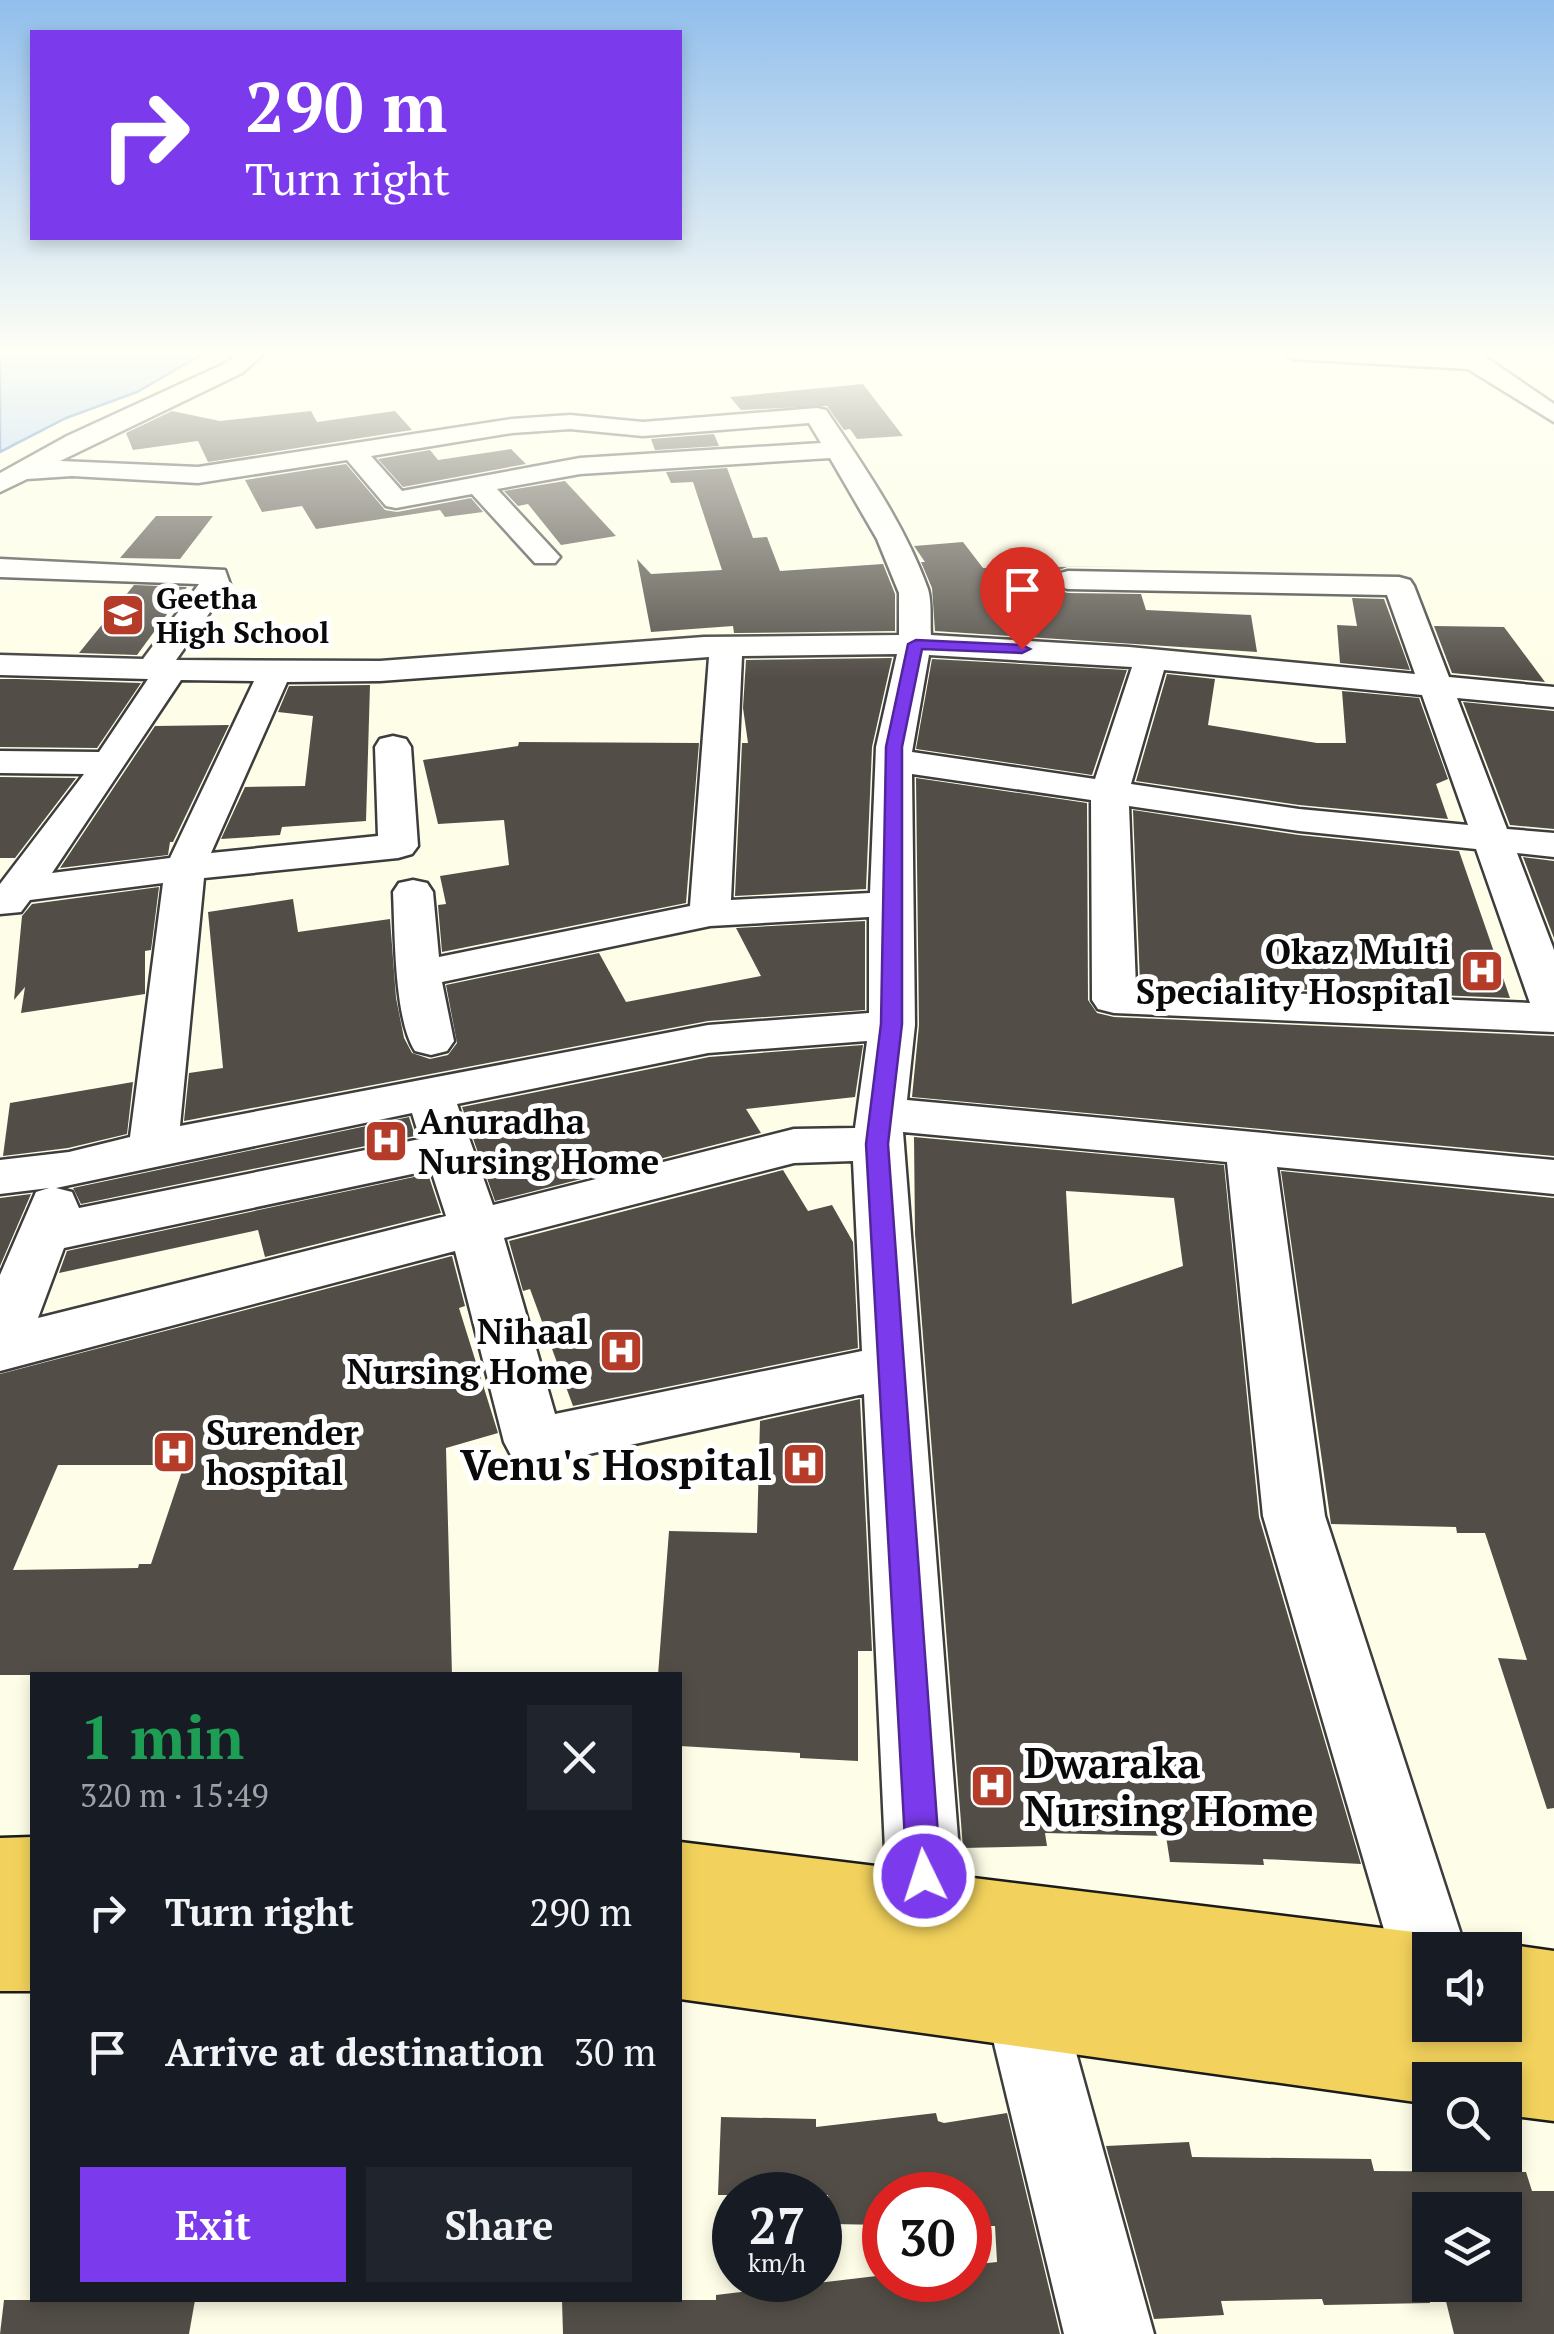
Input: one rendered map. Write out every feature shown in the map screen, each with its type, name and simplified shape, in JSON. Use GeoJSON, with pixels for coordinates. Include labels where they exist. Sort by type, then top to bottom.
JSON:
{"type":"FeatureCollection","features":[{"type":"Feature","properties":{"kind":"highway"},"geometry":{"type":"LineString","coordinates":[[0,1879],[30,1878]]}},
{"type":"Feature","properties":{"kind":"highway"},"geometry":{"type":"LineString","coordinates":[[682,1883],[1412,1975]]}},
{"type":"Feature","properties":{"kind":"highway"},"geometry":{"type":"LineString","coordinates":[[0,1949],[30,1949]]}},
{"type":"Feature","properties":{"kind":"highway"},"geometry":{"type":"LineString","coordinates":[[682,1956],[1554,2077]]}},
{"type":"Feature","properties":{"kind":"highway"},"geometry":{"type":"LineString","coordinates":[[1522,1989],[1554,1994]]}},
{"type":"Feature","properties":{"kind":"street"},"geometry":{"type":"LineString","coordinates":[[10,478],[40,461]]}},
{"type":"Feature","properties":{"kind":"street"},"geometry":{"type":"LineString","coordinates":[[10,478],[110,468],[198,475],[293,461]]}},
{"type":"Feature","properties":{"kind":"street"},"geometry":{"type":"LineString","coordinates":[[362,461],[396,500],[580,466],[663,461]]}},
{"type":"Feature","properties":{"kind":"street"},"geometry":{"type":"LineString","coordinates":[[847,461],[891,539],[914,592],[916,644],[894,760],[892,1024],[880,1129],[888,1367],[926,1914]]}},
{"type":"Feature","properties":{"kind":"street"},"geometry":{"type":"LineString","coordinates":[[478,485],[545,557]]}},
{"type":"Feature","properties":{"kind":"street"},"geometry":{"type":"LineString","coordinates":[[0,568],[218,579],[161,670],[110,763],[12,888]]}},
{"type":"Feature","properties":{"kind":"street"},"geometry":{"type":"LineString","coordinates":[[1068,580],[1399,586],[1554,1008]]}},
{"type":"Feature","properties":{"kind":"street"},"geometry":{"type":"LineString","coordinates":[[0,665],[275,672],[407,670],[726,646],[916,644],[1151,659],[1554,697]]}},
{"type":"Feature","properties":{"kind":"street"},"geometry":{"type":"LineString","coordinates":[[710,914],[726,646]]}},
{"type":"Feature","properties":{"kind":"street"},"geometry":{"type":"LineString","coordinates":[[1151,659],[1110,791],[1114,1000],[1554,1018]]}},
{"type":"Feature","properties":{"kind":"street"},"geometry":{"type":"LineString","coordinates":[[153,1148],[184,868],[275,672]]}},
{"type":"Feature","properties":{"kind":"street"},"geometry":{"type":"LineString","coordinates":[[12,888],[398,846],[393,747]]}},
{"type":"Feature","properties":{"kind":"street"},"geometry":{"type":"LineString","coordinates":[[894,760],[1299,820],[1554,845]]}},
{"type":"Feature","properties":{"kind":"street"},"geometry":{"type":"LineString","coordinates":[[0,762],[110,763]]}},
{"type":"Feature","properties":{"kind":"street"},"geometry":{"type":"LineString","coordinates":[[413,892],[430,1066],[446,1150],[475,1226],[534,1442],[888,1367]]}},
{"type":"Feature","properties":{"kind":"street"},"geometry":{"type":"LineString","coordinates":[[419,974],[710,914],[890,904]]}},
{"type":"Feature","properties":{"kind":"street"},"geometry":{"type":"LineString","coordinates":[[0,1177],[70,1170],[430,1066],[892,1024]]}},
{"type":"Feature","properties":{"kind":"street"},"geometry":{"type":"LineString","coordinates":[[0,1347],[794,1146],[880,1129],[1250,1148],[1554,1177]]}},
{"type":"Feature","properties":{"kind":"street"},"geometry":{"type":"LineString","coordinates":[[1250,1148],[1294,1516],[1422,1932]]}},
{"type":"Feature","properties":{"kind":"street"},"geometry":{"type":"LineString","coordinates":[[42,1234],[446,1150]]}},
{"type":"Feature","properties":{"kind":"street"},"geometry":{"type":"LineString","coordinates":[[0,1347],[70,1170]]}},
{"type":"Feature","properties":{"kind":"street"},"geometry":{"type":"LineString","coordinates":[[1023,2002],[1110,2334]]}},
{"type":"Feature","properties":{"kind":"building"},"geometry":{"type":"Polygon","coordinates":[[[380,461],[523,461],[526,464],[403,487],[380,461]]]}},
{"type":"Feature","properties":{"kind":"building"},"geometry":{"type":"Polygon","coordinates":[[[346,464],[385,510],[397,512],[471,498],[483,512],[445,517],[440,510],[316,529],[302,506],[262,512],[245,480],[346,464]]]}},
{"type":"Feature","properties":{"kind":"building"},"geometry":{"type":"Polygon","coordinates":[[[727,468],[753,538],[767,537],[780,571],[883,564],[895,594],[895,631],[734,633],[733,626],[651,632],[637,559],[651,574],[722,570],[693,482],[671,483],[666,472],[727,468]]]}},
{"type":"Feature","properties":{"kind":"building"},"geometry":{"type":"Polygon","coordinates":[[[565,481],[616,536],[561,545],[528,504],[518,506],[504,491],[565,481]]]}},
{"type":"Feature","properties":{"kind":"building"},"geometry":{"type":"Polygon","coordinates":[[[156,516],[213,516],[180,559],[120,558],[156,516]]]}},
{"type":"Feature","properties":{"kind":"building"},"geometry":{"type":"Polygon","coordinates":[[[963,542],[983,568],[1132,566],[1067,567],[1054,572],[1050,582],[1056,590],[1068,593],[1141,594],[1146,610],[1251,615],[1257,652],[935,631],[932,588],[921,562],[925,562],[914,546],[963,542]]]}},
{"type":"Feature","properties":{"kind":"building"},"geometry":{"type":"Polygon","coordinates":[[[134,585],[187,587],[137,655],[79,653],[134,585]]]}},
{"type":"Feature","properties":{"kind":"building"},"geometry":{"type":"Polygon","coordinates":[[[1352,598],[1384,599],[1410,670],[1340,663],[1337,625],[1357,626],[1352,598]]]}},
{"type":"Feature","properties":{"kind":"building"},"geometry":{"type":"Polygon","coordinates":[[[1434,626],[1504,627],[1545,682],[1452,673],[1434,626]]]}},
{"type":"Feature","properties":{"kind":"building"},"geometry":{"type":"Polygon","coordinates":[[[892,658],[872,747],[866,889],[735,896],[742,743],[748,743],[743,708],[746,660],[892,658]]]}},
{"type":"Feature","properties":{"kind":"building"},"geometry":{"type":"Polygon","coordinates":[[[932,659],[1127,670],[1092,775],[916,749],[932,659]]]}},
{"type":"Feature","properties":{"kind":"building"},"geometry":{"type":"Polygon","coordinates":[[[1167,674],[1215,679],[1208,725],[1317,743],[1346,743],[1342,691],[1419,698],[1448,779],[1436,784],[1448,819],[1299,805],[1136,781],[1167,674]]]}},
{"type":"Feature","properties":{"kind":"building"},"geometry":{"type":"Polygon","coordinates":[[[0,679],[141,683],[97,748],[0,747],[0,679]]]}},
{"type":"Feature","properties":{"kind":"building"},"geometry":{"type":"Polygon","coordinates":[[[370,685],[366,821],[282,827],[280,835],[221,839],[245,787],[305,786],[313,716],[278,712],[289,686],[370,685]]]}},
{"type":"Feature","properties":{"kind":"building"},"geometry":{"type":"Polygon","coordinates":[[[1463,702],[1554,711],[1554,829],[1510,825],[1463,702]]]}},
{"type":"Feature","properties":{"kind":"building"},"geometry":{"type":"Polygon","coordinates":[[[229,725],[170,842],[168,855],[60,868],[155,726],[229,725]]]}},
{"type":"Feature","properties":{"kind":"building"},"geometry":{"type":"Polygon","coordinates":[[[519,742],[699,743],[686,903],[442,952],[438,905],[446,904],[440,876],[509,865],[504,820],[438,824],[423,760],[518,746],[519,742]]]}},
{"type":"Feature","properties":{"kind":"building"},"geometry":{"type":"Polygon","coordinates":[[[0,777],[76,778],[15,858],[0,858],[0,777]]]}},
{"type":"Feature","properties":{"kind":"building"},"geometry":{"type":"Polygon","coordinates":[[[916,778],[1087,803],[1088,1000],[1097,1013],[1114,1017],[1554,1036],[1554,1156],[912,1097],[919,1025],[916,778]]]}},
{"type":"Feature","properties":{"kind":"building"},"geometry":{"type":"Polygon","coordinates":[[[1133,810],[1299,835],[1459,851],[1510,998],[1140,983],[1133,810]]]}},
{"type":"Feature","properties":{"kind":"building"},"geometry":{"type":"Polygon","coordinates":[[[1523,857],[1554,861],[1554,938],[1552,933],[1523,857]]]}},
{"type":"Feature","properties":{"kind":"building"},"geometry":{"type":"Polygon","coordinates":[[[159,887],[151,950],[145,951],[145,994],[21,1013],[25,987],[14,1000],[22,916],[32,904],[159,887]]]}},
{"type":"Feature","properties":{"kind":"building"},"geometry":{"type":"Polygon","coordinates":[[[293,899],[298,932],[390,919],[396,998],[404,1038],[412,1053],[430,1059],[448,1055],[457,1043],[446,985],[599,953],[626,1002],[761,976],[736,928],[865,921],[865,1010],[708,1021],[184,1121],[189,1073],[223,1068],[208,912],[293,899]]]}},
{"type":"Feature","properties":{"kind":"building"},"geometry":{"type":"Polygon","coordinates":[[[863,1045],[855,1097],[746,1109],[761,1133],[495,1201],[462,1107],[709,1057],[863,1045]]]}},
{"type":"Feature","properties":{"kind":"building"},"geometry":{"type":"Polygon","coordinates":[[[133,1082],[127,1134],[68,1148],[3,1156],[10,1103],[133,1082]]]}},
{"type":"Feature","properties":{"kind":"building"},"geometry":{"type":"Polygon","coordinates":[[[409,1117],[415,1136],[81,1204],[73,1188],[409,1117]]]}},
{"type":"Feature","properties":{"kind":"building"},"geometry":{"type":"Polygon","coordinates":[[[914,1137],[1224,1165],[1259,1517],[1361,1864],[1263,1859],[1264,1865],[1170,1862],[1166,1836],[1045,1833],[1047,1846],[963,1848],[915,1234],[914,1137]],[[1066,1191],[1072,1304],[1183,1266],[1174,1198],[1066,1191]]]}},
{"type":"Feature","properties":{"kind":"building"},"geometry":{"type":"Polygon","coordinates":[[[783,1170],[808,1211],[832,1205],[853,1242],[858,1348],[573,1406],[530,1289],[523,1291],[509,1241],[783,1170]]]}},
{"type":"Feature","properties":{"kind":"building"},"geometry":{"type":"Polygon","coordinates":[[[1281,1171],[1554,1198],[1554,1808],[1547,1809],[1498,1658],[1527,1660],[1485,1533],[1457,1533],[1456,1527],[1331,1524],[1281,1171]]]}},
{"type":"Feature","properties":{"kind":"building"},"geometry":{"type":"Polygon","coordinates":[[[428,1174],[441,1213],[265,1257],[258,1230],[59,1273],[67,1251],[428,1174]]]}},
{"type":"Feature","properties":{"kind":"building"},"geometry":{"type":"Polygon","coordinates":[[[31,1194],[0,1266],[0,1198],[31,1194]]]}},
{"type":"Feature","properties":{"kind":"building"},"geometry":{"type":"Polygon","coordinates":[[[452,1256],[465,1306],[459,1308],[498,1433],[446,1448],[452,1672],[0,1675],[0,1374],[452,1256]],[[58,1465],[13,1570],[138,1568],[139,1564],[151,1564],[184,1465],[58,1465]]]}},
{"type":"Feature","properties":{"kind":"building"},"geometry":{"type":"Polygon","coordinates":[[[860,1399],[872,1651],[858,1651],[858,1761],[800,1758],[800,1753],[682,1746],[682,1672],[658,1672],[669,1531],[757,1533],[760,1421],[860,1399]]]}},
{"type":"Feature","properties":{"kind":"building"},"geometry":{"type":"Polygon","coordinates":[[[936,2113],[938,2121],[944,2123],[1007,2113],[1060,2334],[563,2334],[562,2302],[842,2302],[842,2280],[862,2278],[862,2302],[992,2302],[992,2263],[997,2262],[992,2172],[862,2172],[862,2225],[842,2224],[842,2172],[719,2172],[721,2117],[816,2119],[816,2127],[936,2113]]]}},
{"type":"Feature","properties":{"kind":"building"},"geometry":{"type":"Polygon","coordinates":[[[1189,2142],[1192,2157],[1371,2159],[1374,2171],[1526,2172],[1532,2191],[1554,2191],[1554,2334],[1454,2334],[1446,2302],[1522,2302],[1522,2192],[1412,2192],[1412,2302],[1430,2303],[1324,2305],[1322,2299],[1221,2301],[1224,2315],[1154,2319],[1106,2146],[1189,2142]]]}},
{"type":"Feature","properties":{"kind":"building"},"geometry":{"type":"Polygon","coordinates":[[[4,2300],[195,2302],[189,2334],[0,2334],[4,2300]]]}},
{"type":"Feature","properties":{"kind":"place","name":"Geetha High School"},"geometry":{"type":"Point","coordinates":[123,615]}},
{"type":"Feature","properties":{"kind":"place","name":"Okaz Multi Speciality Hospital"},"geometry":{"type":"Point","coordinates":[1482,971]}},
{"type":"Feature","properties":{"kind":"place","name":"Anuradha Nursing Home"},"geometry":{"type":"Point","coordinates":[386,1141]}},
{"type":"Feature","properties":{"kind":"place","name":"Nihaal Nursing Home"},"geometry":{"type":"Point","coordinates":[621,1351]}},
{"type":"Feature","properties":{"kind":"place","name":"Surender hospital"},"geometry":{"type":"Point","coordinates":[174,1452]}},
{"type":"Feature","properties":{"kind":"place","name":"Venu's Hospital"},"geometry":{"type":"Point","coordinates":[804,1464]}},
{"type":"Feature","properties":{"kind":"place","name":"Dwaraka Nursing Home"},"geometry":{"type":"Point","coordinates":[992,1786]}},
{"type":"Feature","properties":{"kind":"route"},"geometry":{"type":"LineString","coordinates":[[924,1876],[888,1367],[877,1144],[892,1024],[894,747],[916,644],[1022,649]]}}]}
